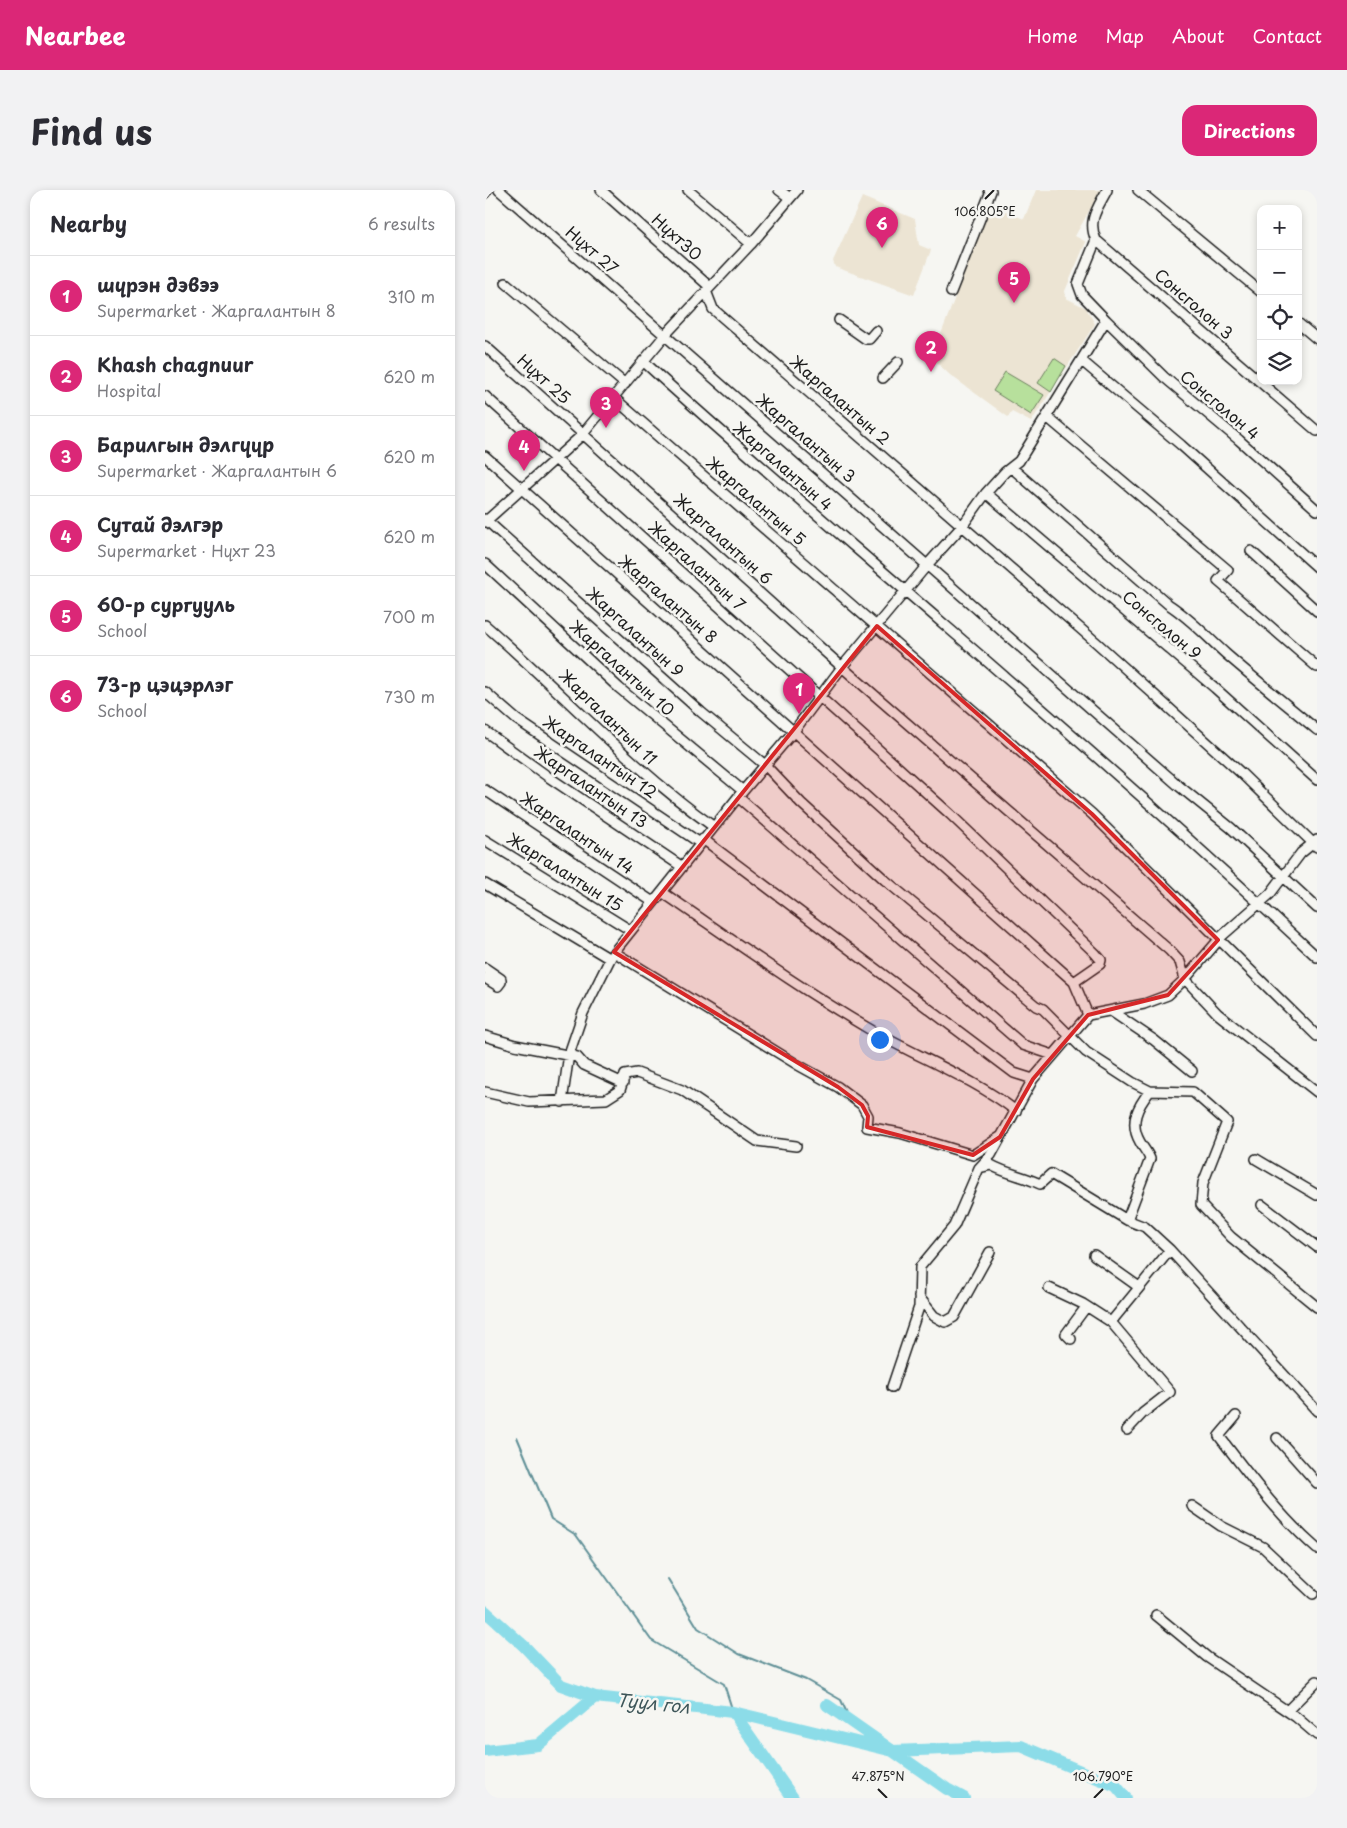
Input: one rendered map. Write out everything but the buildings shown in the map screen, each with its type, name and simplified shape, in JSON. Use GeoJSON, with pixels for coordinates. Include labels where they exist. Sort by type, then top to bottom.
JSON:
{"type":"FeatureCollection","features":[{"type":"Feature","properties":{"kind":"street","name":"Нүхт 27"},"geometry":{"type":"LineString","coordinates":[[499,190],[665,334]]}},
{"type":"Feature","properties":{"kind":"street","name":"Нүхт30"},"geometry":{"type":"LineString","coordinates":[[601,190],[708,289]]}},
{"type":"Feature","properties":{"kind":"street"},"geometry":{"type":"LineString","coordinates":[[688,190],[751,244]]}},
{"type":"Feature","properties":{"kind":"street"},"geometry":{"type":"LineString","coordinates":[[779,190],[789,198]]}},
{"type":"Feature","properties":{"kind":"street"},"geometry":{"type":"LineString","coordinates":[[486,520],[582,435],[665,334],[751,244],[797,190]]}},
{"type":"Feature","properties":{"kind":"street"},"geometry":{"type":"LineString","coordinates":[[951,292],[991,191],[989,190]]}},
{"type":"Feature","properties":{"kind":"street"},"geometry":{"type":"LineString","coordinates":[[1096,240],[1091,223],[1107,190]]}},
{"type":"Feature","properties":{"kind":"street"},"geometry":{"type":"LineString","coordinates":[[1138,190],[1257,289]]}},
{"type":"Feature","properties":{"kind":"street","name":"Сонсголон 4"},"geometry":{"type":"LineString","coordinates":[[1096,240],[1078,284],[1082,295],[1164,377],[1239,440],[1317,510]]}},
{"type":"Feature","properties":{"kind":"street","name":"Сонсголон 3"},"geometry":{"type":"LineString","coordinates":[[1096,240],[1317,431]]}},
{"type":"Feature","properties":{"kind":"street"},"geometry":{"type":"LineString","coordinates":[[506,283],[625,384]]}},
{"type":"Feature","properties":{"kind":"street","name":"Жаргалантын 2"},"geometry":{"type":"LineString","coordinates":[[708,289],[713,309],[963,525],[1220,754],[1316,843]]}},
{"type":"Feature","properties":{"kind":"street"},"geometry":{"type":"LineString","coordinates":[[839,320],[869,339],[876,331]]}},
{"type":"Feature","properties":{"kind":"street"},"geometry":{"type":"LineString","coordinates":[[562,1102],[569,1056],[583,1013],[612,956],[630,930],[740,794],[794,731],[819,695],[842,667],[963,525],[986,493],[1011,468],[1047,417],[1106,320]]}},
{"type":"Feature","properties":{"kind":"street"},"geometry":{"type":"LineString","coordinates":[[1302,326],[1317,338]]}},
{"type":"Feature","properties":{"kind":"street","name":"Жаргалантын 3"},"geometry":{"type":"LineString","coordinates":[[665,334],[1179,786],[1231,828],[1282,878],[1317,908]]}},
{"type":"Feature","properties":{"kind":"street","name":"Нүхт 25"},"geometry":{"type":"LineString","coordinates":[[485,346],[582,435]]}},
{"type":"Feature","properties":{"kind":"street","name":"Жаргалантын 4"},"geometry":{"type":"LineString","coordinates":[[643,361],[1259,903],[1317,957]]}},
{"type":"Feature","properties":{"kind":"street"},"geometry":{"type":"LineString","coordinates":[[1082,361],[1181,445],[1317,567]]}},
{"type":"Feature","properties":{"kind":"street"},"geometry":{"type":"LineString","coordinates":[[883,378],[898,362]]}},
{"type":"Feature","properties":{"kind":"street","name":"Жаргалантын 7"},"geometry":{"type":"LineString","coordinates":[[485,396],[950,814],[1095,953],[1101,960],[1100,964],[1074,982]]}},
{"type":"Feature","properties":{"kind":"street","name":"Жаргалантын 5"},"geometry":{"type":"LineString","coordinates":[[614,398],[1091,814],[1317,1036]]}},
{"type":"Feature","properties":{"kind":"street"},"geometry":{"type":"LineString","coordinates":[[1047,417],[1142,495],[1228,570],[1218,581],[1317,667]]}},
{"type":"Feature","properties":{"kind":"street","name":"Жаргалантын 6"},"geometry":{"type":"LineString","coordinates":[[582,435],[842,667],[1169,950],[1180,962],[1185,979],[1218,1014],[1317,1092]]}},
{"type":"Feature","properties":{"kind":"street","name":"Жаргалантын 8"},"geometry":{"type":"LineString","coordinates":[[485,456],[794,731],[905,834],[1074,982]]}},
{"type":"Feature","properties":{"kind":"street"},"geometry":{"type":"LineString","coordinates":[[1011,468],[1169,604],[1190,619],[1216,645],[1317,730]]}},
{"type":"Feature","properties":{"kind":"street","name":"Сонсголон 9"},"geometry":{"type":"LineString","coordinates":[[986,493],[1215,688],[1317,780]]}},
{"type":"Feature","properties":{"kind":"street","name":"Жаргалантын 9"},"geometry":{"type":"LineString","coordinates":[[486,520],[701,712],[765,765],[801,803],[885,880],[1036,1006],[1043,1009],[1086,1052],[1150,1091]]}},
{"type":"Feature","properties":{"kind":"street"},"geometry":{"type":"LineString","coordinates":[[1251,551],[1317,612]]}},
{"type":"Feature","properties":{"kind":"street","name":"Жаргалантын 10"},"geometry":{"type":"LineString","coordinates":[[485,564],[619,688],[1023,1045],[1053,1056]]}},
{"type":"Feature","properties":{"kind":"street","name":"Жаргалантын 11"},"geometry":{"type":"LineString","coordinates":[[485,625],[538,671],[654,782],[713,827]]}},
{"type":"Feature","properties":{"kind":"street","name":"Жаргалантын 12"},"geometry":{"type":"LineString","coordinates":[[485,692],[515,719],[702,841],[1014,1073],[1033,1079]]}},
{"type":"Feature","properties":{"kind":"street","name":"Жаргалантын 13"},"geometry":{"type":"LineString","coordinates":[[485,731],[547,776],[681,866]]}},
{"type":"Feature","properties":{"kind":"street","name":"Жаргалантын 14"},"geometry":{"type":"LineString","coordinates":[[485,790],[653,902]]}},
{"type":"Feature","properties":{"kind":"street","name":"Жаргалантын 15"},"geometry":{"type":"LineString","coordinates":[[485,840],[630,930]]}},
{"type":"Feature","properties":{"kind":"street"},"geometry":{"type":"LineString","coordinates":[[892,1387],[919,1307],[919,1267],[954,1226],[979,1168],[991,1156],[1033,1079],[1088,1015],[1144,1004],[1168,996],[1218,940],[1270,894],[1301,853],[1316,843]]}},
{"type":"Feature","properties":{"kind":"street"},"geometry":{"type":"LineString","coordinates":[[485,884],[838,1087],[862,1105],[868,1116],[867,1127],[900,1132],[973,1154],[1000,1137]]}},
{"type":"Feature","properties":{"kind":"street"},"geometry":{"type":"LineString","coordinates":[[662,892],[766,963],[871,1030],[993,1094],[1016,1110]]}},
{"type":"Feature","properties":{"kind":"street"},"geometry":{"type":"LineString","coordinates":[[485,968],[501,979],[501,982],[498,986],[485,978]]}},
{"type":"Feature","properties":{"kind":"street"},"geometry":{"type":"LineString","coordinates":[[1074,982],[1088,1015]]}},
{"type":"Feature","properties":{"kind":"street"},"geometry":{"type":"LineString","coordinates":[[1111,1011],[1154,1040],[1191,1071]]}},
{"type":"Feature","properties":{"kind":"street"},"geometry":{"type":"LineString","coordinates":[[485,1036],[515,1045],[577,1058],[584,1065],[623,1083]]}},
{"type":"Feature","properties":{"kind":"street"},"geometry":{"type":"LineString","coordinates":[[485,1092],[529,1102],[606,1099],[620,1090],[625,1075],[637,1074],[682,1090],[757,1141],[796,1146]]}},
{"type":"Feature","properties":{"kind":"street"},"geometry":{"type":"LineString","coordinates":[[1127,1220],[1150,1159],[1135,1132],[1133,1122],[1142,1101],[1150,1091],[1193,1092],[1227,1122],[1203,1183],[1201,1206],[1231,1237],[1317,1307]]}},
{"type":"Feature","properties":{"kind":"street"},"geometry":{"type":"LineString","coordinates":[[1256,1159],[1317,1195]]}},
{"type":"Feature","properties":{"kind":"street"},"geometry":{"type":"LineString","coordinates":[[979,1168],[991,1165],[1005,1173],[1023,1176],[1040,1184],[1051,1174],[1127,1220],[1145,1227],[1170,1250],[1317,1411]]}},
{"type":"Feature","properties":{"kind":"street"},"geometry":{"type":"LineString","coordinates":[[1262,1205],[1317,1247]]}},
{"type":"Feature","properties":{"kind":"street"},"geometry":{"type":"LineString","coordinates":[[1111,1322],[1170,1250]]}},
{"type":"Feature","properties":{"kind":"street"},"geometry":{"type":"LineString","coordinates":[[919,1297],[934,1316],[945,1322],[954,1317],[990,1252]]}},
{"type":"Feature","properties":{"kind":"street"},"geometry":{"type":"LineString","coordinates":[[1094,1255],[1139,1287]]}},
{"type":"Feature","properties":{"kind":"street"},"geometry":{"type":"LineString","coordinates":[[1049,1288],[1111,1322],[1170,1392],[1143,1413],[1127,1430]]}},
{"type":"Feature","properties":{"kind":"street"},"geometry":{"type":"LineString","coordinates":[[1071,1339],[1066,1334],[1086,1307]]}},
{"type":"Feature","properties":{"kind":"street"},"geometry":{"type":"LineString","coordinates":[[1236,1416],[1219,1436],[1287,1521],[1317,1549]]}},
{"type":"Feature","properties":{"kind":"street"},"geometry":{"type":"LineString","coordinates":[[1277,1438],[1317,1483]]}},
{"type":"Feature","properties":{"kind":"street"},"geometry":{"type":"LineString","coordinates":[[1192,1506],[1221,1526],[1263,1547],[1313,1595]]}},
{"type":"Feature","properties":{"kind":"street"},"geometry":{"type":"LineString","coordinates":[[1156,1615],[1207,1657],[1287,1711],[1317,1735]]}},
{"type":"Feature","properties":{"kind":"street"},"geometry":{"type":"LineString","coordinates":[[1287,1711],[1317,1681]]}},
{"type":"Feature","properties":{"kind":"highlighted area"},"geometry":{"type":"Polygon","coordinates":[[[877,626],[1092,814],[1218,940],[1168,995],[1088,1015],[1033,1079],[1000,1137],[973,1155],[867,1127],[868,1116],[862,1105],[838,1087],[614,952],[877,626]]]}},
{"type":"Feature","properties":{"kind":"shaded area"},"geometry":{"type":"Polygon","coordinates":[[[1036,190],[1101,190],[1075,236],[1086,242],[1065,291],[1066,298],[1086,308],[1095,324],[1031,422],[1012,412],[1008,417],[950,375],[932,358],[990,205],[1024,219],[1036,190]]]}},
{"type":"Feature","properties":{"kind":"shaded area"},"geometry":{"type":"Polygon","coordinates":[[[862,197],[915,219],[919,245],[931,250],[914,295],[835,267],[833,261],[862,197]]]}},
{"type":"Feature","properties":{"kind":"green space"},"geometry":{"type":"Polygon","coordinates":[[[1054,358],[1066,366],[1051,392],[1038,383],[1054,358]]]}},
{"type":"Feature","properties":{"kind":"green space"},"geometry":{"type":"Polygon","coordinates":[[[1005,372],[1044,395],[1031,415],[993,391],[1005,372]]]}},
{"type":"Feature","properties":{"kind":"waterway"},"geometry":{"type":"LineString","coordinates":[[517,1437],[551,1519],[576,1535],[651,1640],[724,1684],[733,1712]]}},
{"type":"Feature","properties":{"kind":"waterway"},"geometry":{"type":"LineString","coordinates":[[668,1579],[698,1628],[739,1654],[806,1680],[841,1700],[851,1722]]}},
{"type":"Feature","properties":{"kind":"waterway"},"geometry":{"type":"LineString","coordinates":[[485,1611],[524,1646],[561,1685],[595,1697]]}},
{"type":"Feature","properties":{"kind":"waterway","name":"Туул гол"},"geometry":{"type":"LineString","coordinates":[[485,1751],[538,1745],[595,1697],[733,1712],[793,1798]]}},
{"type":"Feature","properties":{"kind":"waterway"},"geometry":{"type":"LineString","coordinates":[[827,1705],[947,1789],[964,1798]]}},
{"type":"Feature","properties":{"kind":"waterway"},"geometry":{"type":"LineString","coordinates":[[733,1712],[893,1751],[1021,1746],[1116,1786],[1126,1798]]}},
{"type":"Feature","properties":{"kind":"place","name":"73-р цэцэрлэг"},"geometry":{"type":"Point","coordinates":[882,248]}},
{"type":"Feature","properties":{"kind":"place","name":"60-р сургууль"},"geometry":{"type":"Point","coordinates":[1014,303]}},
{"type":"Feature","properties":{"kind":"place","name":"Khash chagnuur"},"geometry":{"type":"Point","coordinates":[931,372]}},
{"type":"Feature","properties":{"kind":"place","name":"Барилгын дэлгүүр"},"geometry":{"type":"Point","coordinates":[606,428]}},
{"type":"Feature","properties":{"kind":"place","name":"Сутай дэлгэр"},"geometry":{"type":"Point","coordinates":[524,471]}},
{"type":"Feature","properties":{"kind":"place","name":"шүрэн дэвээ"},"geometry":{"type":"Point","coordinates":[799,714]}}]}
